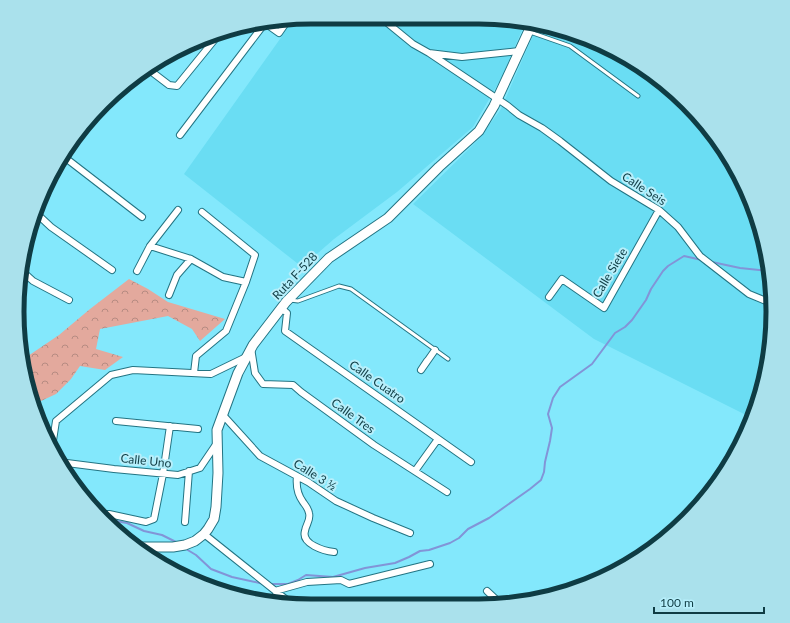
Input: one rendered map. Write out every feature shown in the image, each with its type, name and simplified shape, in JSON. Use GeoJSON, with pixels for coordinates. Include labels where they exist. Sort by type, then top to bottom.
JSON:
{"type":"FeatureCollection","features":[{"type":"Feature","properties":{"kind":"main road","name":"Ruta F-528"},"geometry":{"type":"LineString","coordinates":[[146,547],[173,547],[185,545],[196,541],[204,534],[211,524],[215,513],[218,473],[217,430],[238,373],[249,360],[251,348],[284,310],[288,300],[329,258],[388,218],[439,167],[479,131],[498,99],[530,29]]}},
{"type":"Feature","properties":{"kind":"street","name":"Calle Seis"},"geometry":{"type":"LineString","coordinates":[[389,24],[413,44],[498,99],[519,115],[542,128],[612,181],[659,210],[678,227],[700,256],[749,294],[765,300]]}},
{"type":"Feature","properties":{"kind":"street"},"geometry":{"type":"LineString","coordinates":[[270,27],[279,34],[284,25]]}},
{"type":"Feature","properties":{"kind":"street"},"geometry":{"type":"LineString","coordinates":[[180,135],[261,29]]}},
{"type":"Feature","properties":{"kind":"street"},"geometry":{"type":"LineString","coordinates":[[152,72],[169,85],[176,86],[213,41]]}},
{"type":"Feature","properties":{"kind":"street"},"geometry":{"type":"LineString","coordinates":[[429,53],[462,57],[519,51]]}},
{"type":"Feature","properties":{"kind":"street"},"geometry":{"type":"LineString","coordinates":[[68,160],[142,217]]}},
{"type":"Feature","properties":{"kind":"street"},"geometry":{"type":"LineString","coordinates":[[137,271],[150,246],[178,210]]}},
{"type":"Feature","properties":{"kind":"street","name":"Calle Siete"},"geometry":{"type":"LineString","coordinates":[[549,297],[562,279],[604,308],[659,210]]}},
{"type":"Feature","properties":{"kind":"street"},"geometry":{"type":"LineString","coordinates":[[194,373],[196,356],[226,331],[246,282],[255,255],[202,212]]}},
{"type":"Feature","properties":{"kind":"street"},"geometry":{"type":"LineString","coordinates":[[40,217],[50,227],[112,270]]}},
{"type":"Feature","properties":{"kind":"street"},"geometry":{"type":"LineString","coordinates":[[150,246],[191,259],[223,277],[246,282]]}},
{"type":"Feature","properties":{"kind":"street"},"geometry":{"type":"LineString","coordinates":[[169,295],[177,275],[191,259]]}},
{"type":"Feature","properties":{"kind":"street"},"geometry":{"type":"LineString","coordinates":[[26,274],[34,281],[69,300]]}},
{"type":"Feature","properties":{"kind":"street","name":"Calle Cuatro"},"geometry":{"type":"LineString","coordinates":[[284,310],[285,331],[471,462]]}},
{"type":"Feature","properties":{"kind":"street"},"geometry":{"type":"LineString","coordinates":[[427,361],[421,370],[435,350]]}},
{"type":"Feature","properties":{"kind":"street"},"geometry":{"type":"LineString","coordinates":[[54,438],[56,422],[111,375],[133,370],[210,374],[249,360]]}},
{"type":"Feature","properties":{"kind":"street","name":"Calle Tres"},"geometry":{"type":"LineString","coordinates":[[249,360],[255,373],[263,384],[293,385],[300,392],[374,445],[447,492]]}},
{"type":"Feature","properties":{"kind":"street","name":"Calle 3 ½"},"geometry":{"type":"LineString","coordinates":[[222,414],[260,456],[308,482],[336,501],[410,533]]}},
{"type":"Feature","properties":{"kind":"street"},"geometry":{"type":"LineString","coordinates":[[116,421],[198,429]]}},
{"type":"Feature","properties":{"kind":"street"},"geometry":{"type":"LineString","coordinates":[[109,514],[146,522],[154,519],[163,474],[170,426]]}},
{"type":"Feature","properties":{"kind":"street"},"geometry":{"type":"LineString","coordinates":[[415,472],[438,439]]}},
{"type":"Feature","properties":{"kind":"street","name":"Calle Uno"},"geometry":{"type":"LineString","coordinates":[[68,463],[178,475],[200,468],[217,443]]}},
{"type":"Feature","properties":{"kind":"street"},"geometry":{"type":"LineString","coordinates":[[185,522],[189,472]]}},
{"type":"Feature","properties":{"kind":"street"},"geometry":{"type":"LineString","coordinates":[[297,476],[298,492],[309,513],[309,520],[304,533],[305,537],[307,541],[317,547],[334,552]]}},
{"type":"Feature","properties":{"kind":"street"},"geometry":{"type":"LineString","coordinates":[[204,534],[283,597]]}},
{"type":"Feature","properties":{"kind":"street"},"geometry":{"type":"LineString","coordinates":[[275,591],[307,582],[341,580],[349,584],[430,564]]}},
{"type":"Feature","properties":{"kind":"street"},"geometry":{"type":"LineString","coordinates":[[487,591],[495,598]]}},
{"type":"Feature","properties":{"kind":"lane"},"geometry":{"type":"LineString","coordinates":[[534,30],[570,46],[638,96]]}},
{"type":"Feature","properties":{"kind":"lane"},"geometry":{"type":"LineString","coordinates":[[288,300],[298,301],[339,286],[351,289],[448,359]]}},
{"type":"Feature","properties":{"kind":"shaded area"},"geometry":{"type":"Polygon","coordinates":[[[312,24],[478,24],[523,27],[502,77],[473,127],[397,192],[334,239],[302,267],[184,174],[289,25],[312,24]]]}},
{"type":"Feature","properties":{"kind":"shaded area"},"geometry":{"type":"Polygon","coordinates":[[[535,30],[571,39],[589,46],[638,72],[668,95],[707,136],[718,152],[744,201],[756,237],[764,274],[766,312],[764,349],[756,386],[747,415],[594,339],[413,204],[479,139],[501,109],[535,30]]]}},
{"type":"Feature","properties":{"kind":"green space"},"geometry":{"type":"Polygon","coordinates":[[[129,279],[168,302],[225,319],[200,341],[192,329],[168,316],[100,329],[96,349],[123,357],[105,370],[80,366],[71,379],[56,394],[41,401],[38,399],[28,356],[59,335],[129,279]]]}},
{"type":"Feature","properties":{"kind":"waterway"},"geometry":{"type":"LineString","coordinates":[[271,584],[288,584],[306,575],[333,577],[365,568],[395,563],[420,551],[429,550],[450,543],[459,538],[468,529],[489,518],[530,489],[541,480],[544,472],[552,428],[548,414],[553,398],[560,387],[592,364],[615,333],[625,327],[632,320],[646,300],[651,289],[668,266],[684,256],[702,260]]}},
{"type":"Feature","properties":{"kind":"waterway"},"geometry":{"type":"LineString","coordinates":[[712,262],[740,268],[763,270]]}},
{"type":"Feature","properties":{"kind":"waterway"},"geometry":{"type":"LineString","coordinates":[[114,521],[127,523],[144,531],[162,535],[178,543]]}},
{"type":"Feature","properties":{"kind":"waterway"},"geometry":{"type":"LineString","coordinates":[[186,549],[196,555],[211,569],[232,577],[264,584]]}}]}
